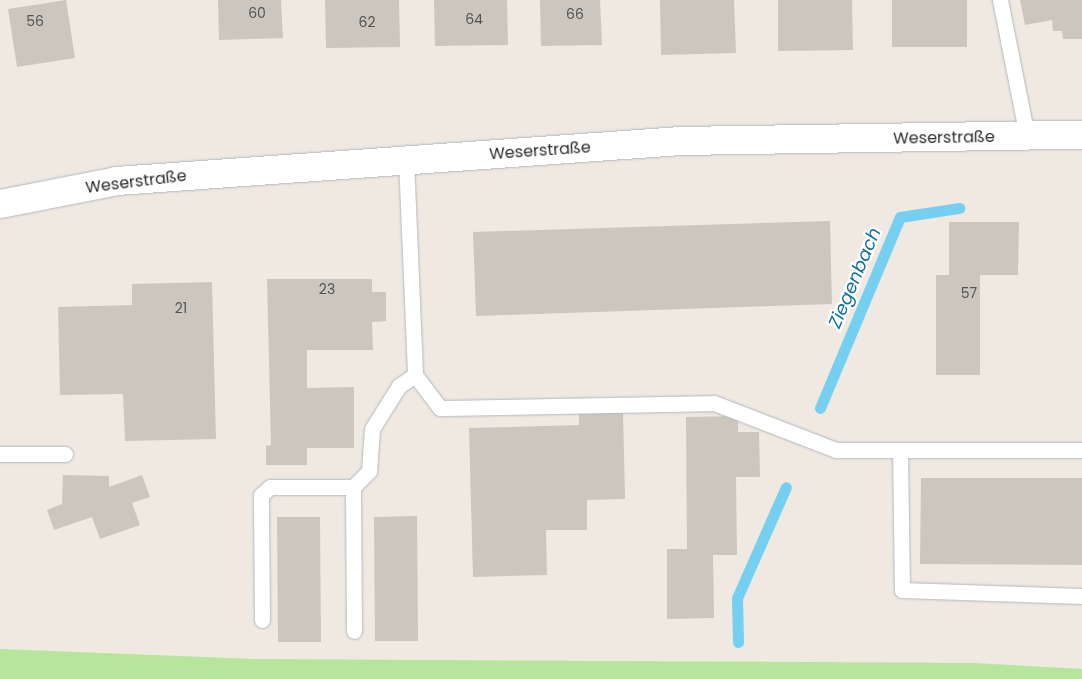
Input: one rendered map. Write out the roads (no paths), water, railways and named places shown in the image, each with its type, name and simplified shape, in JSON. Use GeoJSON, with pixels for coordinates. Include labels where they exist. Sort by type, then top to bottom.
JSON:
{"type":"FeatureCollection","features":[{"type":"Feature","properties":{"kind":"street","name":"Weserstraße"},"geometry":{"type":"LineString","coordinates":[[0,204],[117,181],[680,141],[1082,136]]}},
{"type":"Feature","properties":{"kind":"lane"},"geometry":{"type":"LineString","coordinates":[[1000,0],[1028,136]]}},
{"type":"Feature","properties":{"kind":"lane"},"geometry":{"type":"LineString","coordinates":[[406,159],[414,375],[440,408],[714,403],[836,450],[1082,450]]}},
{"type":"Feature","properties":{"kind":"lane"},"geometry":{"type":"LineString","coordinates":[[262,620],[261,494],[270,487],[353,487],[369,471],[372,429],[399,386],[414,375]]}},
{"type":"Feature","properties":{"kind":"lane"},"geometry":{"type":"LineString","coordinates":[[900,450],[902,590],[1082,596]]}},
{"type":"Feature","properties":{"kind":"lane"},"geometry":{"type":"LineString","coordinates":[[0,454],[65,454]]}},
{"type":"Feature","properties":{"kind":"lane"},"geometry":{"type":"LineString","coordinates":[[353,487],[354,631]]}},
{"type":"Feature","properties":{"kind":"waterway","name":"Ziegenbach"},"geometry":{"type":"LineString","coordinates":[[820,408],[900,217],[959,208]]}},
{"type":"Feature","properties":{"kind":"waterway","name":"Ziegenbach"},"geometry":{"type":"LineString","coordinates":[[738,642],[737,598],[786,487]]}}]}
